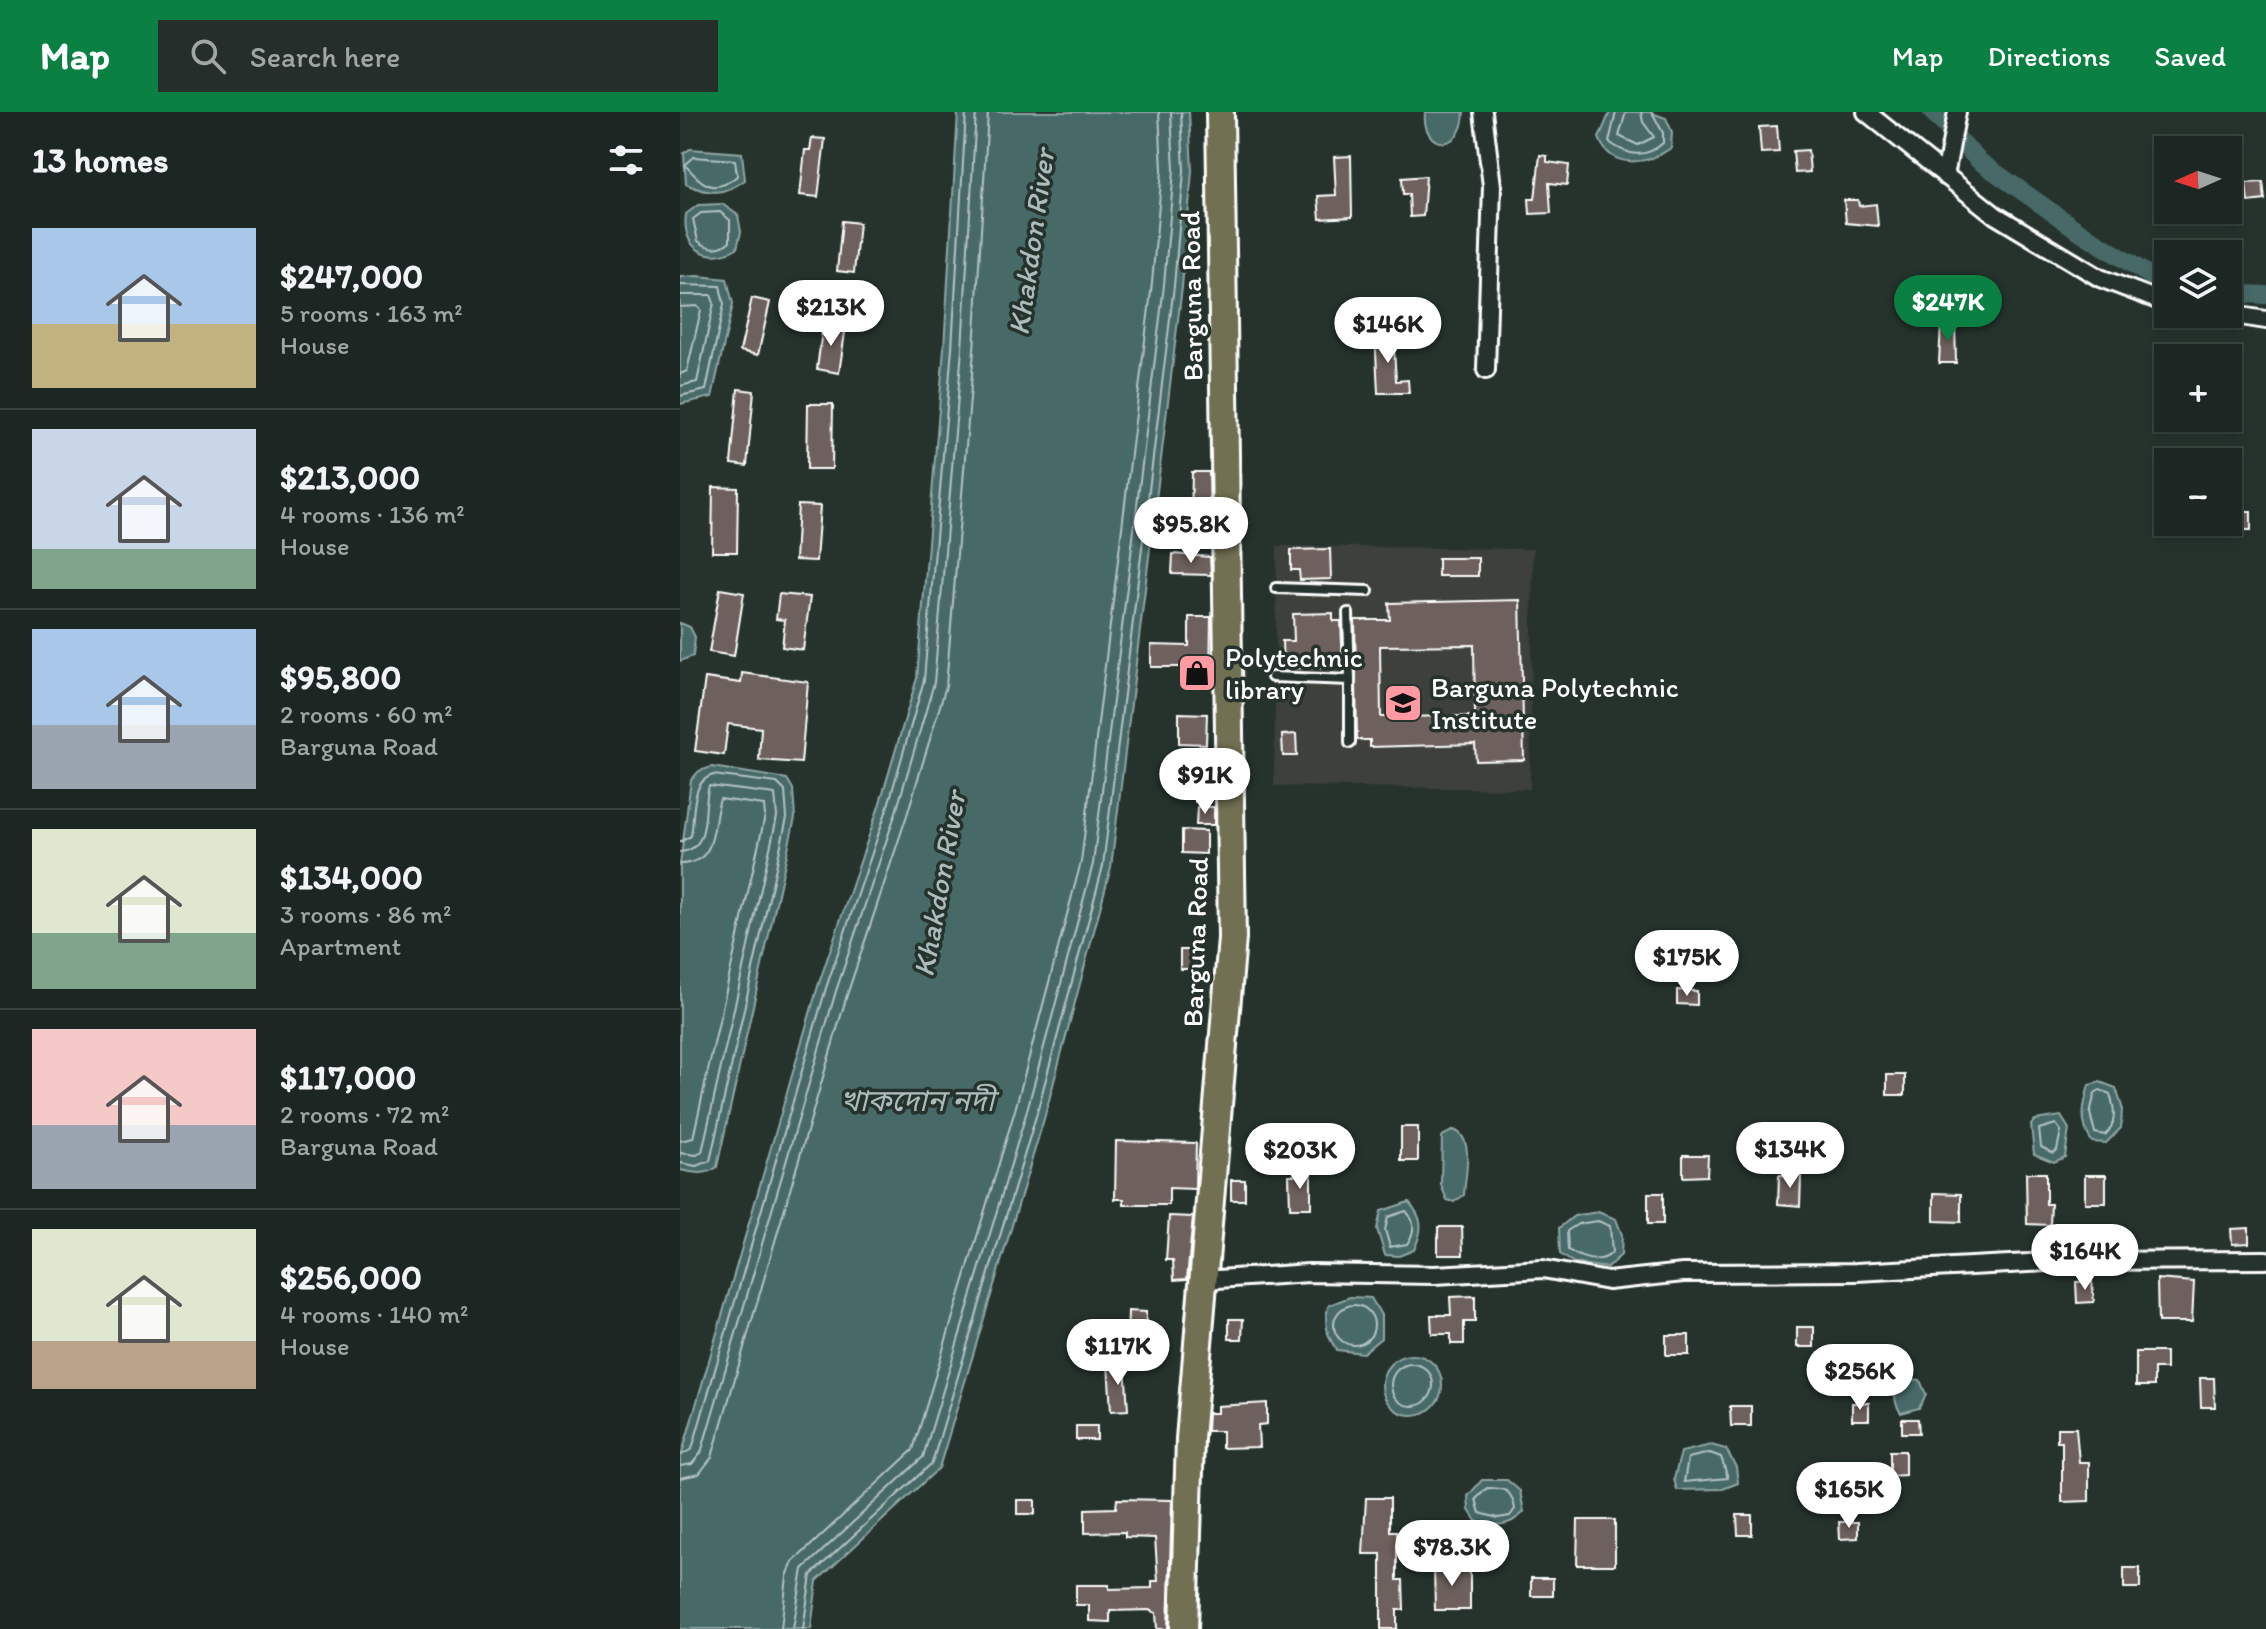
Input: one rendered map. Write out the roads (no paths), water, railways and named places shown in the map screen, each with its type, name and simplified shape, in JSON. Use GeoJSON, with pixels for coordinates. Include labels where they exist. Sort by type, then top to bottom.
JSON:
{"type":"FeatureCollection","features":[{"type":"Feature","properties":{"kind":"main road","name":"Barguna Road"},"geometry":{"type":"LineString","coordinates":[[1184,1629],[1190,1439],[1232,938],[1220,112]]}},
{"type":"Feature","properties":{"kind":"street"},"geometry":{"type":"LineString","coordinates":[[1483,112],[1492,186],[1486,370]]}},
{"type":"Feature","properties":{"kind":"street"},"geometry":{"type":"LineString","coordinates":[[1866,112],[1995,215],[2100,278],[2154,299]]}},
{"type":"Feature","properties":{"kind":"street"},"geometry":{"type":"LineString","coordinates":[[1945,176],[1957,112]]}},
{"type":"Feature","properties":{"kind":"street"},"geometry":{"type":"LineString","coordinates":[[2242,316],[2266,320]]}},
{"type":"Feature","properties":{"kind":"street"},"geometry":{"type":"LineString","coordinates":[[1203,1280],[1309,1273],[1434,1275],[1543,1269],[1608,1281],[1683,1273],[1885,1272],[2067,1261],[2266,1260]]}},
{"type":"Feature","properties":{"kind":"lane"},"geometry":{"type":"LineString","coordinates":[[1276,588],[1368,591]]}},
{"type":"Feature","properties":{"kind":"lane"},"geometry":{"type":"LineString","coordinates":[[1348,613],[1350,743]]}},
{"type":"Feature","properties":{"kind":"lane"},"geometry":{"type":"LineString","coordinates":[[1272,677],[1350,680]]}},
{"type":"Feature","properties":{"kind":"water","name":"খাকদোন নদী"},"geometry":{"type":"Polygon","coordinates":[[[958,112],[1189,112],[1192,171],[1182,287],[1111,867],[1044,1119],[939,1468],[817,1581],[811,1629],[680,1629],[680,1460],[818,986],[879,806],[917,678],[944,348],[958,112]]]}},
{"type":"Feature","properties":{"kind":"water"},"geometry":{"type":"Polygon","coordinates":[[[1425,112],[1464,112],[1462,126],[1450,141],[1435,140],[1425,125],[1425,112]]]}},
{"type":"Feature","properties":{"kind":"water"},"geometry":{"type":"Polygon","coordinates":[[[1610,112],[1649,112],[1666,118],[1672,132],[1671,148],[1642,161],[1621,160],[1612,156],[1599,138],[1610,112]]]}},
{"type":"Feature","properties":{"kind":"water"},"geometry":{"type":"Polygon","coordinates":[[[690,149],[742,153],[745,180],[716,192],[686,184],[684,153],[690,149]]]}},
{"type":"Feature","properties":{"kind":"water"},"geometry":{"type":"Polygon","coordinates":[[[722,204],[738,215],[741,232],[737,248],[716,255],[707,254],[692,244],[686,214],[698,205],[722,204]]]}},
{"type":"Feature","properties":{"kind":"water"},"geometry":{"type":"Polygon","coordinates":[[[680,277],[727,279],[733,304],[712,397],[680,404],[680,277]]]}},
{"type":"Feature","properties":{"kind":"water"},"geometry":{"type":"Polygon","coordinates":[[[680,623],[690,627],[695,637],[693,656],[680,661],[680,623]]]}},
{"type":"Feature","properties":{"kind":"water"},"geometry":{"type":"Polygon","coordinates":[[[712,767],[787,779],[793,789],[795,818],[717,1167],[700,1173],[680,1170],[680,865],[691,780],[699,771],[712,767]]]}},
{"type":"Feature","properties":{"kind":"water"},"geometry":{"type":"Polygon","coordinates":[[[2100,1082],[2116,1088],[2122,1107],[2121,1128],[2106,1143],[2092,1142],[2084,1121],[2089,1085],[2100,1082]]]}},
{"type":"Feature","properties":{"kind":"water"},"geometry":{"type":"Polygon","coordinates":[[[2061,1116],[2069,1129],[2065,1157],[2054,1162],[2034,1154],[2031,1125],[2035,1120],[2061,1116]]]}},
{"type":"Feature","properties":{"kind":"water"},"geometry":{"type":"Polygon","coordinates":[[[1454,1130],[1465,1141],[1467,1158],[1464,1195],[1454,1202],[1447,1200],[1441,1185],[1442,1136],[1454,1130]]]}},
{"type":"Feature","properties":{"kind":"water"},"geometry":{"type":"Polygon","coordinates":[[[1409,1202],[1420,1225],[1414,1250],[1399,1256],[1385,1255],[1377,1229],[1381,1211],[1409,1202]]]}},
{"type":"Feature","properties":{"kind":"water"},"geometry":{"type":"Polygon","coordinates":[[[1598,1212],[1616,1219],[1622,1235],[1621,1255],[1607,1268],[1574,1263],[1560,1254],[1559,1228],[1574,1216],[1598,1212]]]}},
{"type":"Feature","properties":{"kind":"water"},"geometry":{"type":"Polygon","coordinates":[[[1350,1297],[1371,1298],[1381,1315],[1381,1338],[1363,1353],[1337,1350],[1327,1329],[1329,1305],[1350,1297]]]}},
{"type":"Feature","properties":{"kind":"water"},"geometry":{"type":"Polygon","coordinates":[[[1412,1355],[1433,1364],[1442,1385],[1433,1406],[1412,1415],[1391,1406],[1382,1385],[1391,1364],[1412,1355]]]}},
{"type":"Feature","properties":{"kind":"water"},"geometry":{"type":"Polygon","coordinates":[[[1902,1378],[1920,1380],[1926,1395],[1919,1408],[1901,1413],[1895,1396],[1902,1378]]]}},
{"type":"Feature","properties":{"kind":"water"},"geometry":{"type":"Polygon","coordinates":[[[1711,1445],[1726,1449],[1736,1467],[1738,1483],[1723,1489],[1677,1490],[1674,1479],[1681,1452],[1711,1445]]]}},
{"type":"Feature","properties":{"kind":"water"},"geometry":{"type":"Polygon","coordinates":[[[1482,1480],[1507,1480],[1520,1491],[1524,1512],[1513,1521],[1502,1524],[1476,1521],[1469,1510],[1468,1496],[1482,1480]]]}},
{"type":"Feature","properties":{"kind":"waterway"},"geometry":{"type":"LineString","coordinates":[[1932,112],[1979,161],[2076,229],[2154,276]]}},
{"type":"Feature","properties":{"kind":"waterway"},"geometry":{"type":"LineString","coordinates":[[2242,294],[2266,295]]}},
{"type":"Feature","properties":{"kind":"place","name":"Polytechnic library"},"geometry":{"type":"Point","coordinates":[1197,673]}},
{"type":"Feature","properties":{"kind":"place","name":"Barguna Polytechnic Institute"},"geometry":{"type":"Point","coordinates":[1403,703]}},
{"type":"Feature","properties":{"kind":"water label","name":"Khakdon River"},"geometry":{"type":"Point","coordinates":[1031,242]}},
{"type":"Feature","properties":{"kind":"water label","name":"Khakdon River"},"geometry":{"type":"Point","coordinates":[939,884]}}]}
